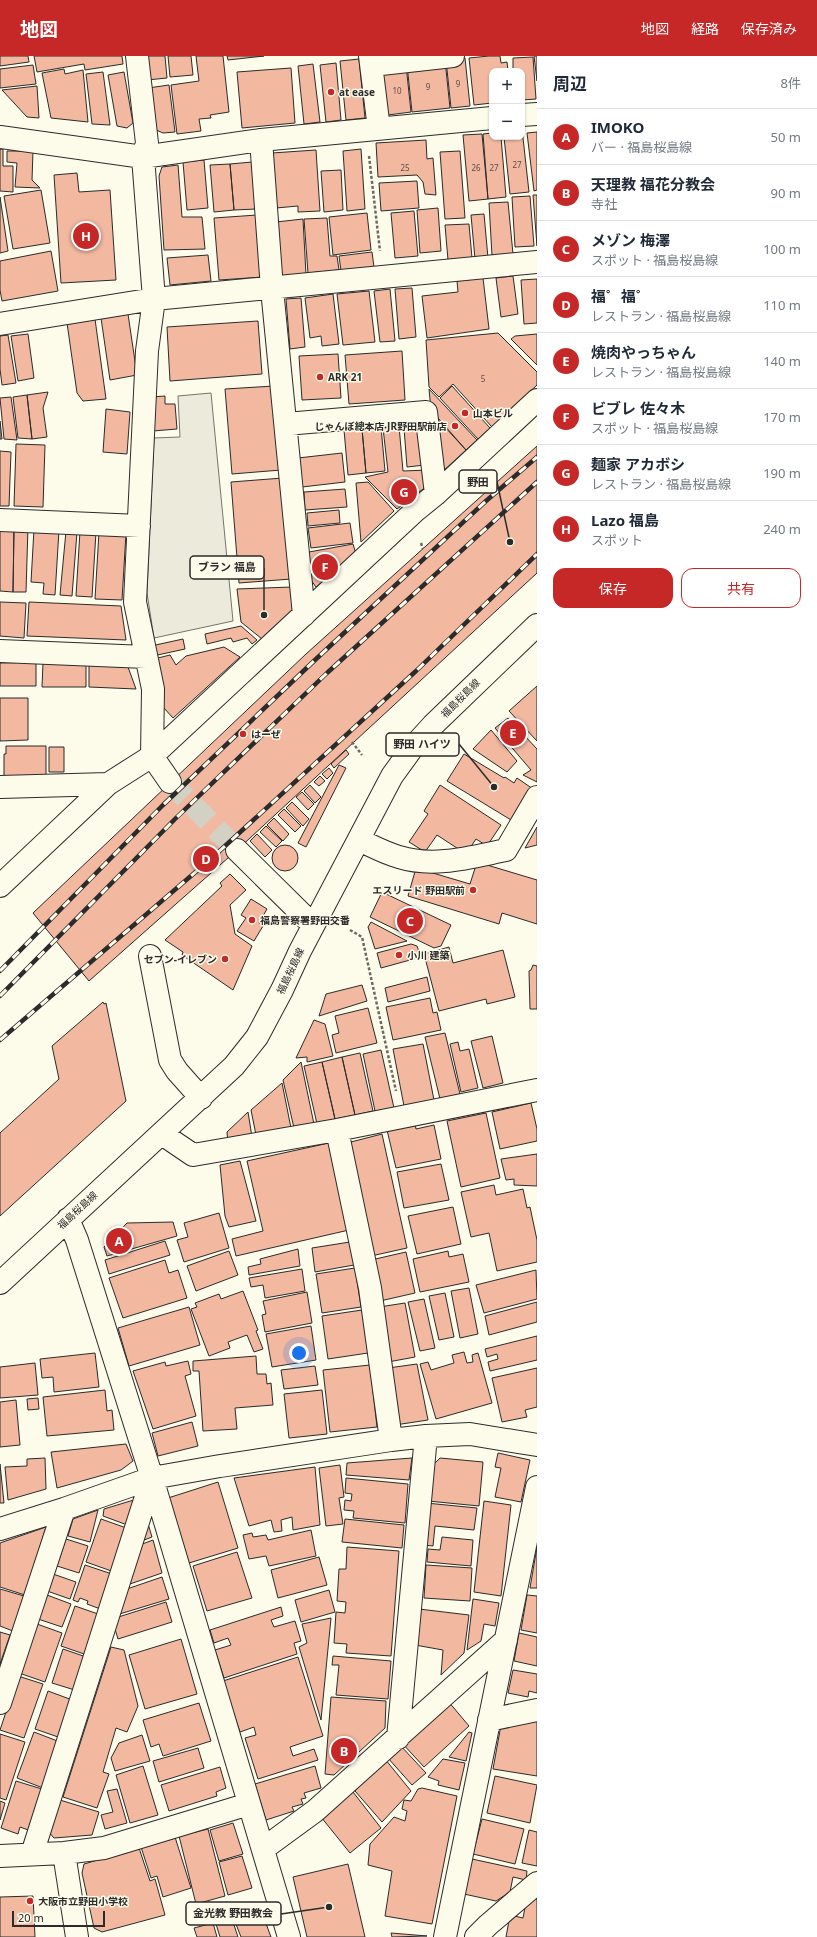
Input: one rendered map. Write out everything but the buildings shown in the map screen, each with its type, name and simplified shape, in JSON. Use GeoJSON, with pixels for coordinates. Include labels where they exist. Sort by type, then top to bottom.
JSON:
{"type":"FeatureCollection","features":[{"type":"Feature","properties":{"kind":"street"},"geometry":{"type":"LineString","coordinates":[[137,56],[147,143],[143,158],[154,299],[147,351],[136,602],[153,689],[152,756],[170,782]]}},
{"type":"Feature","properties":{"kind":"street"},"geometry":{"type":"LineString","coordinates":[[373,130],[371,61],[453,56]]}},
{"type":"Feature","properties":{"kind":"street"},"geometry":{"type":"LineString","coordinates":[[525,115],[537,114]]}},
{"type":"Feature","properties":{"kind":"street"},"geometry":{"type":"LineString","coordinates":[[1,136],[143,158],[261,140],[489,118]]}},
{"type":"Feature","properties":{"kind":"street"},"geometry":{"type":"LineString","coordinates":[[261,140],[272,289],[304,615]]}},
{"type":"Feature","properties":{"kind":"street"},"geometry":{"type":"LineString","coordinates":[[0,324],[154,299],[272,289],[537,262]]}},
{"type":"Feature","properties":{"kind":"street"},"geometry":{"type":"LineString","coordinates":[[0,886],[108,784],[152,756],[415,511],[436,494],[537,400]]}},
{"type":"Feature","properties":{"kind":"street"},"geometry":{"type":"LineString","coordinates":[[286,424],[426,412],[436,494]]}},
{"type":"Feature","properties":{"kind":"street"},"geometry":{"type":"LineString","coordinates":[[0,520],[139,526]]}},
{"type":"Feature","properties":{"kind":"street","name":"福島桜島線"},"geometry":{"type":"LineString","coordinates":[[0,1283],[68,1218],[162,1134],[234,1066],[257,1037],[313,925],[392,776],[413,747],[462,696],[537,624]]}},
{"type":"Feature","properties":{"kind":"street"},"geometry":{"type":"LineString","coordinates":[[0,651],[146,657]]}},
{"type":"Feature","properties":{"kind":"street"},"geometry":{"type":"LineString","coordinates":[[0,787],[108,784]]}},
{"type":"Feature","properties":{"kind":"street"},"geometry":{"type":"LineString","coordinates":[[359,840],[400,858],[421,861],[441,862],[506,850],[537,797]]}},
{"type":"Feature","properties":{"kind":"street"},"geometry":{"type":"LineString","coordinates":[[237,850],[313,925]]}},
{"type":"Feature","properties":{"kind":"street"},"geometry":{"type":"LineString","coordinates":[[150,956],[170,1060],[177,1071],[201,1098]]}},
{"type":"Feature","properties":{"kind":"street"},"geometry":{"type":"LineString","coordinates":[[162,1134],[193,1155],[337,1130],[537,1090]]}},
{"type":"Feature","properties":{"kind":"street"},"geometry":{"type":"LineString","coordinates":[[337,1130],[370,1288],[391,1440]]}},
{"type":"Feature","properties":{"kind":"street"},"geometry":{"type":"LineString","coordinates":[[68,1218],[78,1240],[152,1478],[289,1937]]}},
{"type":"Feature","properties":{"kind":"street"},"geometry":{"type":"LineString","coordinates":[[0,1529],[64,1509],[152,1478],[391,1440],[426,1436],[470,1434],[537,1445]]}},
{"type":"Feature","properties":{"kind":"street"},"geometry":{"type":"LineString","coordinates":[[398,1738],[426,1436]]}},
{"type":"Feature","properties":{"kind":"street"},"geometry":{"type":"LineString","coordinates":[[32,1854],[152,1478]]}},
{"type":"Feature","properties":{"kind":"street"},"geometry":{"type":"LineString","coordinates":[[445,1937],[537,1487]]}},
{"type":"Feature","properties":{"kind":"street"},"geometry":{"type":"LineString","coordinates":[[0,1703],[64,1509]]}},
{"type":"Feature","properties":{"kind":"street"},"geometry":{"type":"LineString","coordinates":[[263,1849],[316,1811],[506,1640]]}},
{"type":"Feature","properties":{"kind":"street"},"geometry":{"type":"LineString","coordinates":[[490,1720],[537,1710]]}},
{"type":"Feature","properties":{"kind":"street"},"geometry":{"type":"LineString","coordinates":[[0,1856],[64,1853],[104,1848],[249,1804]]}},
{"type":"Feature","properties":{"kind":"street"},"geometry":{"type":"LineString","coordinates":[[64,1853],[77,1937]]}},
{"type":"Feature","properties":{"kind":"street"},"geometry":{"type":"LineString","coordinates":[[476,1937],[488,1925],[535,1888]]}},
{"type":"Feature","properties":{"kind":"path"},"geometry":{"type":"LineString","coordinates":[[373,130],[383,278]]}},
{"type":"Feature","properties":{"kind":"path"},"geometry":{"type":"LineString","coordinates":[[352,742],[362,755]]}},
{"type":"Feature","properties":{"kind":"path"},"geometry":{"type":"LineString","coordinates":[[350,930],[362,937],[401,1117]]}},
{"type":"Feature","properties":{"kind":"shaded area"},"geometry":{"type":"Polygon","coordinates":[[[211,393],[233,621],[154,638],[147,593],[154,438],[180,437],[178,396],[211,393]]]}},
{"type":"Feature","properties":{"kind":"tunnel"},"geometry":{"type":"LineString","coordinates":[[170,782],[237,850]]}},
{"type":"Feature","properties":{"kind":"railway"},"geometry":{"type":"LineString","coordinates":[[0,971],[163,805],[315,660],[486,501],[537,457]]}},
{"type":"Feature","properties":{"kind":"railway"},"geometry":{"type":"LineString","coordinates":[[0,996],[176,818],[327,673],[537,482]]}},
{"type":"Feature","properties":{"kind":"railway"},"geometry":{"type":"LineString","coordinates":[[0,1040],[213,857],[416,671],[537,554]]}},
{"type":"Feature","properties":{"kind":"place","name":"at ease"},"geometry":{"type":"Point","coordinates":[331,92]}},
{"type":"Feature","properties":{"kind":"place","name":"Lazo 福島"},"geometry":{"type":"Point","coordinates":[86,236]}},
{"type":"Feature","properties":{"kind":"place","name":"ARK 21"},"geometry":{"type":"Point","coordinates":[320,377]}},
{"type":"Feature","properties":{"kind":"place","name":"山本ビル"},"geometry":{"type":"Point","coordinates":[465,413]}},
{"type":"Feature","properties":{"kind":"place","name":"じゃんぼ總本店 JR野田駅前店"},"geometry":{"type":"Point","coordinates":[455,426]}},
{"type":"Feature","properties":{"kind":"place","name":"麺家 アカボシ"},"geometry":{"type":"Point","coordinates":[404,492]}},
{"type":"Feature","properties":{"kind":"place","name":"野田"},"geometry":{"type":"Point","coordinates":[510,542]}},
{"type":"Feature","properties":{"kind":"place","name":"ビブレ 佐々木"},"geometry":{"type":"Point","coordinates":[325,567]}},
{"type":"Feature","properties":{"kind":"place","name":"ブラン 福島"},"geometry":{"type":"Point","coordinates":[264,615]}},
{"type":"Feature","properties":{"kind":"place","name":"焼肉やっちゃん"},"geometry":{"type":"Point","coordinates":[513,733]}},
{"type":"Feature","properties":{"kind":"place","name":"はーぜ"},"geometry":{"type":"Point","coordinates":[243,734]}},
{"type":"Feature","properties":{"kind":"place","name":"野田 ハイツ"},"geometry":{"type":"Point","coordinates":[494,787]}},
{"type":"Feature","properties":{"kind":"place","name":"福゜福゜"},"geometry":{"type":"Point","coordinates":[206,859]}},
{"type":"Feature","properties":{"kind":"place","name":"エスリード 野田駅前"},"geometry":{"type":"Point","coordinates":[473,890]}},
{"type":"Feature","properties":{"kind":"place","name":"福島警察署野田交番"},"geometry":{"type":"Point","coordinates":[252,920]}},
{"type":"Feature","properties":{"kind":"place","name":"メゾン 梅澤"},"geometry":{"type":"Point","coordinates":[410,921]}},
{"type":"Feature","properties":{"kind":"place","name":"小川 建築"},"geometry":{"type":"Point","coordinates":[399,955]}},
{"type":"Feature","properties":{"kind":"place","name":"セブン-イレブン"},"geometry":{"type":"Point","coordinates":[225,959]}},
{"type":"Feature","properties":{"kind":"place","name":"IMOKO"},"geometry":{"type":"Point","coordinates":[119,1241]}},
{"type":"Feature","properties":{"kind":"place","name":"天理教 福花分教会"},"geometry":{"type":"Point","coordinates":[344,1751]}},
{"type":"Feature","properties":{"kind":"place","name":"大阪市立野田小学校"},"geometry":{"type":"Point","coordinates":[30,1901]}},
{"type":"Feature","properties":{"kind":"place","name":"金光教 野田教会"},"geometry":{"type":"Point","coordinates":[329,1907]}}]}
